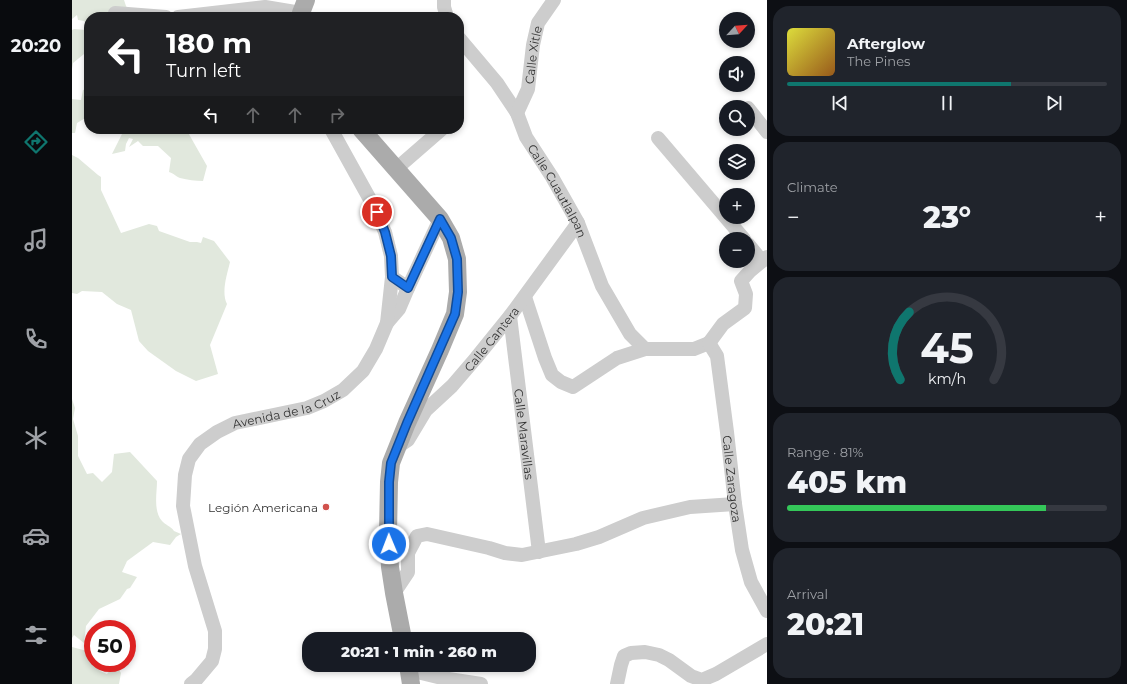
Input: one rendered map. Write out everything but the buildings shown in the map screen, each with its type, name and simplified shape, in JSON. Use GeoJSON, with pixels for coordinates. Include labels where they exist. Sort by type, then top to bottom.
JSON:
{"type":"FeatureCollection","features":[{"type":"Feature","properties":{"kind":"main road"},"geometry":{"type":"LineString","coordinates":[[365,134],[440,219],[451,238],[457,259],[458,292],[455,314],[391,463],[388,533],[390,567],[402,632]]}},
{"type":"Feature","properties":{"kind":"street"},"geometry":{"type":"LineString","coordinates":[[444,0],[446,12]]}},
{"type":"Feature","properties":{"kind":"street","name":"Calle Xitle"},"geometry":{"type":"LineString","coordinates":[[518,113],[528,90],[533,45],[538,23],[554,0]]}},
{"type":"Feature","properties":{"kind":"street"},"geometry":{"type":"LineString","coordinates":[[222,12],[265,7],[303,10]]}},
{"type":"Feature","properties":{"kind":"street","name":"Calle Cuautlalpan"},"geometry":{"type":"LineString","coordinates":[[464,44],[497,84],[518,113],[526,137],[552,177],[578,223],[602,286],[630,334],[645,349]]}},
{"type":"Feature","properties":{"kind":"street"},"geometry":{"type":"LineString","coordinates":[[755,116],[767,132]]}},
{"type":"Feature","properties":{"kind":"street","name":"Avenida de la Cruz"},"geometry":{"type":"LineString","coordinates":[[191,684],[212,661],[215,649],[215,631],[195,566],[183,506],[185,475],[189,459],[200,444],[217,432],[235,423],[307,408],[324,401],[342,390],[363,371],[376,349],[387,323],[392,277],[391,256],[385,232],[372,203],[334,134]]}},
{"type":"Feature","properties":{"kind":"street"},"geometry":{"type":"LineString","coordinates":[[396,169],[436,134]]}},
{"type":"Feature","properties":{"kind":"street"},"geometry":{"type":"LineString","coordinates":[[658,138],[738,232]]}},
{"type":"Feature","properties":{"kind":"street"},"geometry":{"type":"LineString","coordinates":[[387,323],[399,309],[440,219]]}},
{"type":"Feature","properties":{"kind":"street","name":"Calle Cantera"},"geometry":{"type":"LineString","coordinates":[[398,446],[408,440],[426,410],[452,386],[510,316],[578,223]]}},
{"type":"Feature","properties":{"kind":"street"},"geometry":{"type":"LineString","coordinates":[[525,297],[552,375],[561,382],[573,387],[617,358],[645,349],[694,349],[709,343],[723,324],[745,308],[746,294],[741,281],[750,271],[765,259],[755,250]]}},
{"type":"Feature","properties":{"kind":"street"},"geometry":{"type":"LineString","coordinates":[[392,277],[408,288]]}},
{"type":"Feature","properties":{"kind":"street","name":"Calle Maravillas"},"geometry":{"type":"LineString","coordinates":[[510,316],[539,552]]}},
{"type":"Feature","properties":{"kind":"street","name":"Calle Zaragoza"},"geometry":{"type":"LineString","coordinates":[[709,343],[717,356],[742,550],[751,582],[767,611]]}},
{"type":"Feature","properties":{"kind":"street"},"geometry":{"type":"LineString","coordinates":[[394,593],[408,572],[408,553],[417,536],[427,534],[522,555],[576,544],[599,537],[643,518],[690,507],[735,504]]}},
{"type":"Feature","properties":{"kind":"street"},"geometry":{"type":"LineString","coordinates":[[617,684],[624,656],[631,653],[645,652],[659,655],[669,660],[691,676],[702,680],[716,674],[767,644]]}},
{"type":"Feature","properties":{"kind":"street"},"geometry":{"type":"LineString","coordinates":[[410,673],[482,684]]}},
{"type":"Feature","properties":{"kind":"shaded area"},"geometry":{"type":"Polygon","coordinates":[[[72,0],[124,0],[130,12],[84,12],[84,21],[78,20],[77,15],[72,19],[72,0]]]}},
{"type":"Feature","properties":{"kind":"shaded area"},"geometry":{"type":"Polygon","coordinates":[[[72,30],[84,30],[84,54],[73,63],[72,69],[72,30]]]}},
{"type":"Feature","properties":{"kind":"shaded area"},"geometry":{"type":"Polygon","coordinates":[[[83,90],[84,119],[77,123],[75,133],[72,133],[72,99],[81,100],[83,90]]]}},
{"type":"Feature","properties":{"kind":"shaded area"},"geometry":{"type":"Polygon","coordinates":[[[122,134],[189,134],[207,166],[203,181],[180,178],[169,172],[171,158],[158,146],[143,146],[138,141],[129,147],[133,139],[129,138],[125,151],[112,154],[122,134]]]}},
{"type":"Feature","properties":{"kind":"shaded area"},"geometry":{"type":"Polygon","coordinates":[[[72,155],[78,158],[101,177],[101,190],[121,233],[149,224],[157,226],[159,231],[190,242],[201,243],[203,237],[214,241],[230,262],[225,289],[225,299],[227,304],[210,345],[218,374],[196,381],[176,371],[148,351],[139,341],[131,310],[117,304],[102,292],[82,291],[77,294],[72,293],[72,155]]]}},
{"type":"Feature","properties":{"kind":"shaded area"},"geometry":{"type":"Polygon","coordinates":[[[72,399],[75,408],[73,419],[78,436],[78,456],[87,474],[93,473],[102,482],[112,472],[114,454],[130,452],[157,481],[156,507],[159,517],[174,531],[181,534],[176,537],[170,545],[153,542],[127,561],[122,572],[137,577],[130,588],[127,589],[120,599],[99,609],[91,620],[84,620],[84,643],[74,635],[72,638],[72,399]]]}},
{"type":"Feature","properties":{"kind":"shaded area"},"geometry":{"type":"Polygon","coordinates":[[[72,647],[84,650],[84,672],[102,672],[107,674],[109,672],[121,673],[119,684],[72,684],[72,647]]]}},
{"type":"Feature","properties":{"kind":"place","name":"Legión Americana"},"geometry":{"type":"Point","coordinates":[326,507]}},
{"type":"Feature","properties":{"kind":"route"},"geometry":{"type":"LineString","coordinates":[[377,212],[385,232],[391,256],[392,277],[408,288],[440,219],[451,238],[457,259],[458,292],[455,314],[391,463],[389,482],[389,544]]}}]}
